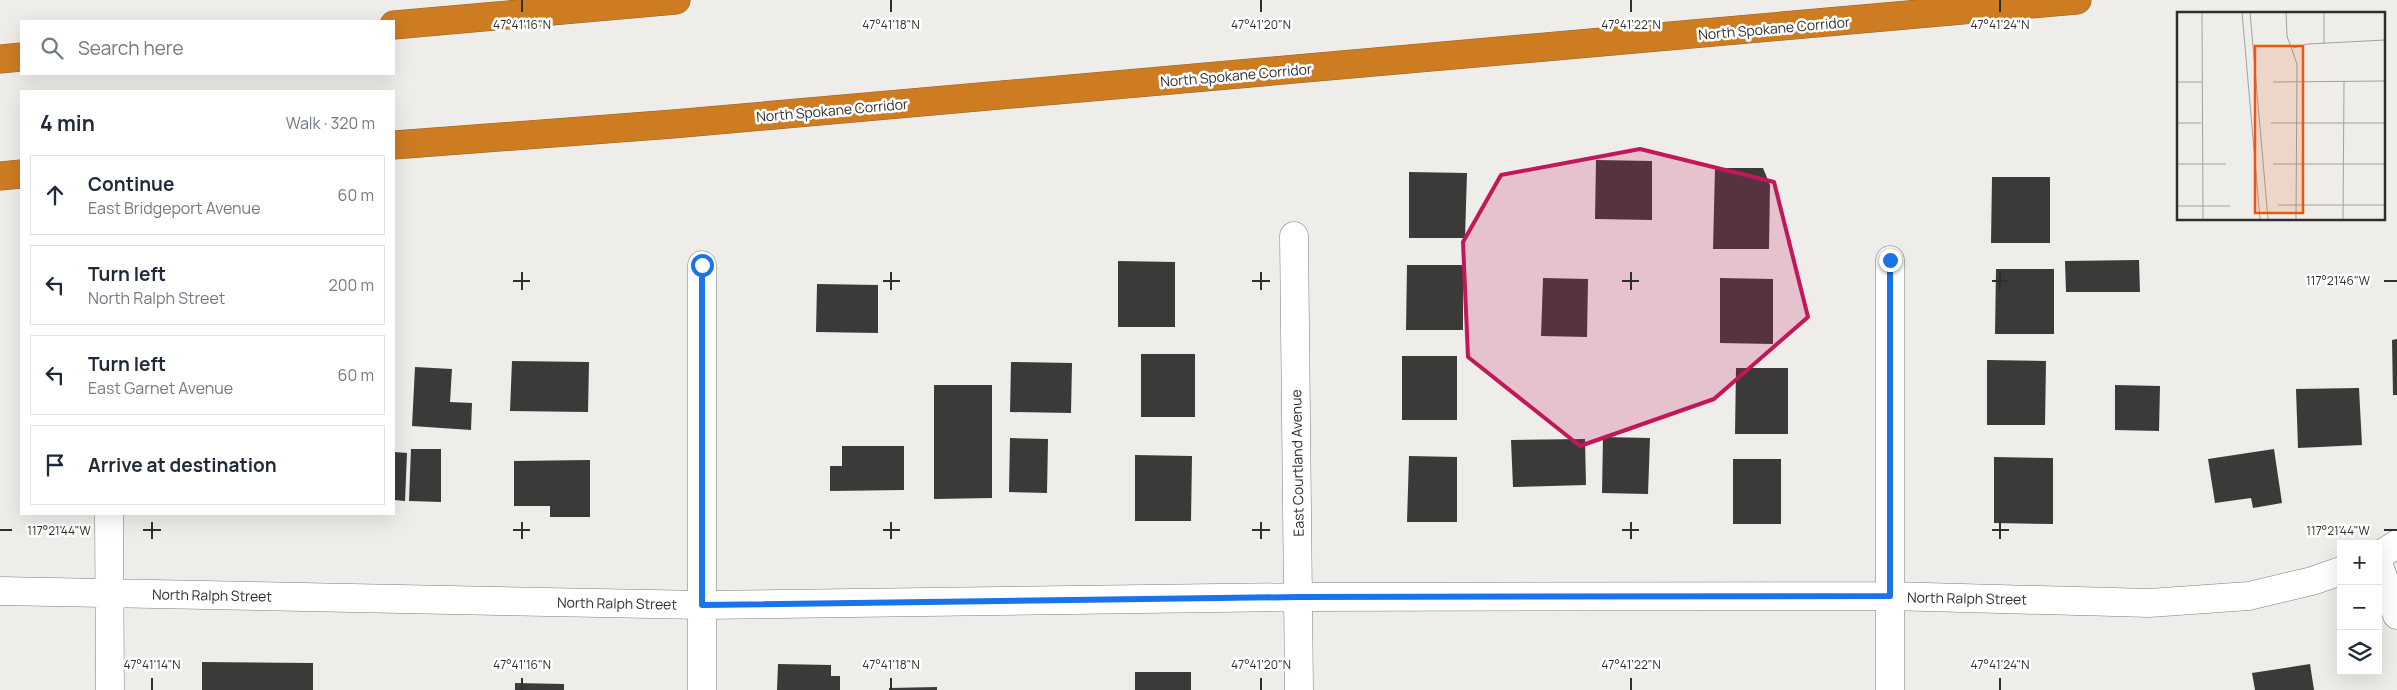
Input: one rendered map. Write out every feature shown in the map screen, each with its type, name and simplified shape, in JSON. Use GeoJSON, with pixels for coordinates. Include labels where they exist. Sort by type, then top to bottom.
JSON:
{"type":"FeatureCollection","features":[{"type":"Feature","properties":{"kind":"highway"},"geometry":{"type":"LineString","coordinates":[[395,25],[676,0]]}},
{"type":"Feature","properties":{"kind":"highway","name":"North Spokane Corridor"},"geometry":{"type":"LineString","coordinates":[[395,145],[703,121],[2077,0]]}},
{"type":"Feature","properties":{"kind":"highway"},"geometry":{"type":"LineString","coordinates":[[0,59],[20,57]]}},
{"type":"Feature","properties":{"kind":"highway"},"geometry":{"type":"LineString","coordinates":[[0,176],[20,174]]}},
{"type":"Feature","properties":{"kind":"street","name":"East Courtland Avenue"},"geometry":{"type":"LineString","coordinates":[[1294,236],[1299,597],[1298,690]]}},
{"type":"Feature","properties":{"kind":"street"},"geometry":{"type":"LineString","coordinates":[[1890,260],[1890,690]]}},
{"type":"Feature","properties":{"kind":"street"},"geometry":{"type":"LineString","coordinates":[[702,265],[702,690]]}},
{"type":"Feature","properties":{"kind":"street"},"geometry":{"type":"LineString","coordinates":[[110,515],[110,690]]}},
{"type":"Feature","properties":{"kind":"street"},"geometry":{"type":"LineString","coordinates":[[2382,553],[2397,544]]}},
{"type":"Feature","properties":{"kind":"street","name":"North Ralph Street"},"geometry":{"type":"LineString","coordinates":[[0,591],[702,605],[1299,597],[1890,596],[2149,603],[2249,596],[2312,581],[2337,572]]}},
{"type":"Feature","properties":{"kind":"street"},"geometry":{"type":"LineString","coordinates":[[2382,573],[2397,615]]}},
{"type":"Feature","properties":{"kind":"highlighted area"},"geometry":{"type":"Polygon","coordinates":[[[1640,149],[1774,182],[1808,317],[1714,399],[1580,446],[1468,357],[1463,242],[1501,175],[1640,149]]]}},
{"type":"Feature","properties":{"kind":"building"},"geometry":{"type":"Polygon","coordinates":[[[1596,160],[1652,161],[1652,220],[1595,219],[1596,160]]]}},
{"type":"Feature","properties":{"kind":"building"},"geometry":{"type":"Polygon","coordinates":[[[1715,168],[1763,168],[1770,185],[1769,249],[1713,249],[1715,168]]]}},
{"type":"Feature","properties":{"kind":"building"},"geometry":{"type":"Polygon","coordinates":[[[1409,172],[1467,173],[1465,238],[1409,238],[1409,172]]]}},
{"type":"Feature","properties":{"kind":"building"},"geometry":{"type":"Polygon","coordinates":[[[1992,177],[2050,177],[2050,243],[1991,243],[1992,177]]]}},
{"type":"Feature","properties":{"kind":"building"},"geometry":{"type":"Polygon","coordinates":[[[2139,260],[2140,292],[2066,292],[2065,261],[2139,260]]]}},
{"type":"Feature","properties":{"kind":"building"},"geometry":{"type":"Polygon","coordinates":[[[1118,261],[1175,262],[1175,327],[1118,327],[1118,261]]]}},
{"type":"Feature","properties":{"kind":"building"},"geometry":{"type":"Polygon","coordinates":[[[1407,265],[1463,265],[1463,330],[1406,330],[1407,265]]]}},
{"type":"Feature","properties":{"kind":"building"},"geometry":{"type":"Polygon","coordinates":[[[1996,269],[2054,269],[2054,334],[1995,334],[1996,269]]]}},
{"type":"Feature","properties":{"kind":"building"},"geometry":{"type":"Polygon","coordinates":[[[1543,278],[1588,279],[1587,337],[1541,336],[1543,278]]]}},
{"type":"Feature","properties":{"kind":"building"},"geometry":{"type":"Polygon","coordinates":[[[1720,278],[1773,279],[1773,344],[1720,343],[1720,278]]]}},
{"type":"Feature","properties":{"kind":"building"},"geometry":{"type":"Polygon","coordinates":[[[817,284],[878,285],[878,333],[816,332],[817,284]]]}},
{"type":"Feature","properties":{"kind":"building"},"geometry":{"type":"Polygon","coordinates":[[[2397,339],[2397,395],[2393,395],[2392,340],[2397,339]]]}},
{"type":"Feature","properties":{"kind":"building"},"geometry":{"type":"Polygon","coordinates":[[[1141,354],[1195,354],[1195,417],[1141,417],[1141,354]]]}},
{"type":"Feature","properties":{"kind":"building"},"geometry":{"type":"Polygon","coordinates":[[[1402,356],[1457,356],[1457,420],[1402,420],[1402,356]]]}},
{"type":"Feature","properties":{"kind":"building"},"geometry":{"type":"Polygon","coordinates":[[[1987,360],[2046,361],[2045,425],[1987,425],[1987,360]]]}},
{"type":"Feature","properties":{"kind":"building"},"geometry":{"type":"Polygon","coordinates":[[[512,361],[589,362],[588,412],[510,411],[512,361]]]}},
{"type":"Feature","properties":{"kind":"building"},"geometry":{"type":"Polygon","coordinates":[[[1011,362],[1072,363],[1071,413],[1010,412],[1011,362]]]}},
{"type":"Feature","properties":{"kind":"building"},"geometry":{"type":"Polygon","coordinates":[[[415,367],[452,369],[450,402],[472,403],[471,430],[412,426],[415,367]]]}},
{"type":"Feature","properties":{"kind":"building"},"geometry":{"type":"Polygon","coordinates":[[[1736,368],[1788,368],[1788,434],[1735,434],[1736,368]]]}},
{"type":"Feature","properties":{"kind":"building"},"geometry":{"type":"Polygon","coordinates":[[[934,385],[992,385],[992,498],[934,499],[934,385]]]}},
{"type":"Feature","properties":{"kind":"building"},"geometry":{"type":"Polygon","coordinates":[[[2115,385],[2160,386],[2159,431],[2115,430],[2115,385]]]}},
{"type":"Feature","properties":{"kind":"building"},"geometry":{"type":"Polygon","coordinates":[[[2359,388],[2362,445],[2298,448],[2296,389],[2359,388]]]}},
{"type":"Feature","properties":{"kind":"building"},"geometry":{"type":"Polygon","coordinates":[[[1603,437],[1650,438],[1648,494],[1602,493],[1603,437]]]}},
{"type":"Feature","properties":{"kind":"building"},"geometry":{"type":"Polygon","coordinates":[[[1010,438],[1048,439],[1047,493],[1009,492],[1010,438]]]}},
{"type":"Feature","properties":{"kind":"building"},"geometry":{"type":"Polygon","coordinates":[[[1585,439],[1586,485],[1513,487],[1511,440],[1585,439]]]}},
{"type":"Feature","properties":{"kind":"building"},"geometry":{"type":"Polygon","coordinates":[[[842,446],[904,446],[904,490],[830,491],[830,466],[842,466],[842,446]]]}},
{"type":"Feature","properties":{"kind":"building"},"geometry":{"type":"Polygon","coordinates":[[[411,449],[441,449],[441,502],[409,501],[411,449]]]}},
{"type":"Feature","properties":{"kind":"building"},"geometry":{"type":"Polygon","coordinates":[[[2274,449],[2282,503],[2253,508],[2251,498],[2215,503],[2208,459],[2274,449]]]}},
{"type":"Feature","properties":{"kind":"building"},"geometry":{"type":"Polygon","coordinates":[[[395,452],[407,453],[405,501],[395,500],[395,452]]]}},
{"type":"Feature","properties":{"kind":"building"},"geometry":{"type":"Polygon","coordinates":[[[1135,455],[1192,456],[1191,521],[1135,521],[1135,455]]]}},
{"type":"Feature","properties":{"kind":"building"},"geometry":{"type":"Polygon","coordinates":[[[1409,456],[1457,457],[1457,522],[1407,522],[1409,456]]]}},
{"type":"Feature","properties":{"kind":"building"},"geometry":{"type":"Polygon","coordinates":[[[1994,457],[2053,458],[2053,524],[1994,523],[1994,457]]]}},
{"type":"Feature","properties":{"kind":"building"},"geometry":{"type":"Polygon","coordinates":[[[1733,459],[1781,459],[1781,524],[1733,524],[1733,459]]]}},
{"type":"Feature","properties":{"kind":"building"},"geometry":{"type":"Polygon","coordinates":[[[590,460],[590,517],[550,517],[550,506],[514,506],[514,461],[590,460]]]}},
{"type":"Feature","properties":{"kind":"building"},"geometry":{"type":"Polygon","coordinates":[[[202,662],[313,663],[313,690],[202,690],[202,662]]]}},
{"type":"Feature","properties":{"kind":"building"},"geometry":{"type":"Polygon","coordinates":[[[778,664],[831,665],[831,676],[840,676],[840,690],[777,690],[778,664]]]}},
{"type":"Feature","properties":{"kind":"building"},"geometry":{"type":"Polygon","coordinates":[[[2310,664],[2314,690],[2255,690],[2252,673],[2310,664]]]}},
{"type":"Feature","properties":{"kind":"building"},"geometry":{"type":"Polygon","coordinates":[[[1135,672],[1191,672],[1191,690],[1135,690],[1135,672]]]}},
{"type":"Feature","properties":{"kind":"building"},"geometry":{"type":"Polygon","coordinates":[[[515,683],[564,684],[564,690],[515,690],[515,683]]]}},
{"type":"Feature","properties":{"kind":"building"},"geometry":{"type":"Polygon","coordinates":[[[937,687],[937,690],[889,690],[889,688],[937,687]]]}},
{"type":"Feature","properties":{"kind":"route"},"geometry":{"type":"LineString","coordinates":[[702,265],[702,605],[1299,597],[1890,596],[1890,260]]}}]}
